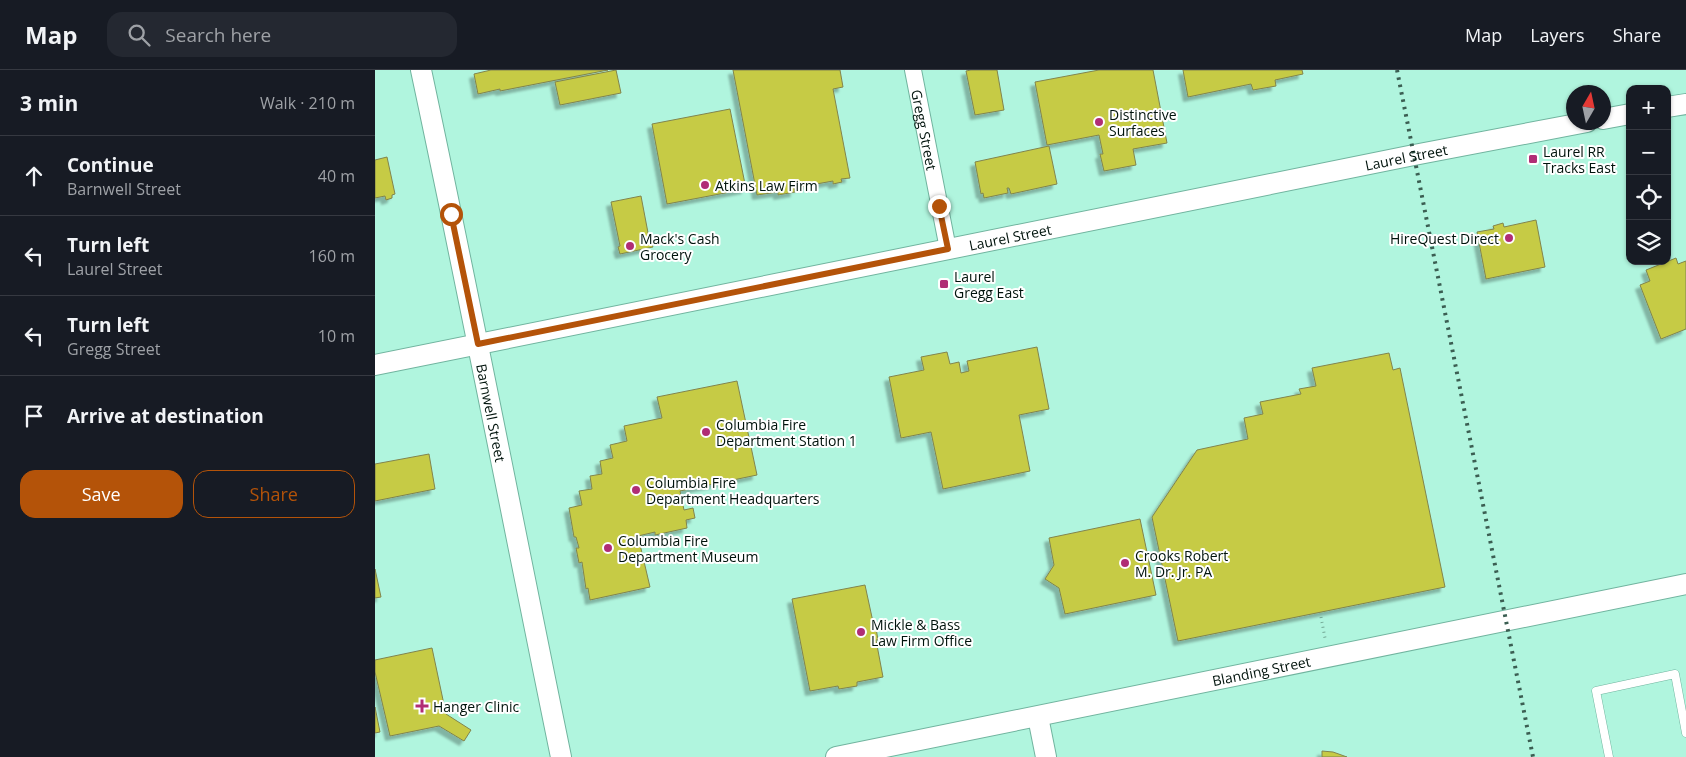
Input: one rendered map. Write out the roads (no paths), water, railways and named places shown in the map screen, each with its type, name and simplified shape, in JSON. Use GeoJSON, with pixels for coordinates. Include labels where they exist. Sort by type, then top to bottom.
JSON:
{"type":"FeatureCollection","features":[{"type":"Feature","properties":{"kind":"street","name":"Barnwell Street"},"geometry":{"type":"LineString","coordinates":[[421,70],[561,757]]}},
{"type":"Feature","properties":{"kind":"street","name":"Gregg Street"},"geometry":{"type":"LineString","coordinates":[[913,70],[948,249]]}},
{"type":"Feature","properties":{"kind":"street"},"geometry":{"type":"LineString","coordinates":[[1671,106],[1686,104]]}},
{"type":"Feature","properties":{"kind":"street"},"geometry":{"type":"LineString","coordinates":[[1611,118],[1626,115]]}},
{"type":"Feature","properties":{"kind":"street","name":"Laurel Street"},"geometry":{"type":"LineString","coordinates":[[375,365],[1566,126]]}},
{"type":"Feature","properties":{"kind":"street","name":"Blanding Street"},"geometry":{"type":"LineString","coordinates":[[836,757],[1686,584]]}},
{"type":"Feature","properties":{"kind":"street"},"geometry":{"type":"LineString","coordinates":[[1038,717],[1046,757]]}},
{"type":"Feature","properties":{"kind":"lane"},"geometry":{"type":"LineString","coordinates":[[1609,757],[1596,691],[1675,674],[1686,733]]}},
{"type":"Feature","properties":{"kind":"railway"},"geometry":{"type":"LineString","coordinates":[[1397,70],[1533,757]]}},
{"type":"Feature","properties":{"kind":"place","name":"Distinctive Surfaces"},"geometry":{"type":"Point","coordinates":[1099,122]}},
{"type":"Feature","properties":{"kind":"place","name":"Laurel RR Tracks East"},"geometry":{"type":"Point","coordinates":[1533,159]}},
{"type":"Feature","properties":{"kind":"place","name":"Atkins Law Firm"},"geometry":{"type":"Point","coordinates":[705,185]}},
{"type":"Feature","properties":{"kind":"place","name":"HireQuest Direct"},"geometry":{"type":"Point","coordinates":[1509,238]}},
{"type":"Feature","properties":{"kind":"place","name":"Mack's Cash Grocery"},"geometry":{"type":"Point","coordinates":[630,246]}},
{"type":"Feature","properties":{"kind":"place","name":"Laurel Gregg East"},"geometry":{"type":"Point","coordinates":[944,284]}},
{"type":"Feature","properties":{"kind":"place","name":"Columbia Fire Department Station 1"},"geometry":{"type":"Point","coordinates":[706,432]}},
{"type":"Feature","properties":{"kind":"place","name":"Columbia Fire Department Headquarters"},"geometry":{"type":"Point","coordinates":[636,490]}},
{"type":"Feature","properties":{"kind":"place","name":"Columbia Fire Department Museum"},"geometry":{"type":"Point","coordinates":[608,548]}},
{"type":"Feature","properties":{"kind":"place","name":"Crooks Robert M. Dr. Jr. PA"},"geometry":{"type":"Point","coordinates":[1125,563]}},
{"type":"Feature","properties":{"kind":"place","name":"Mickle & Bass Law Firm Office"},"geometry":{"type":"Point","coordinates":[861,632]}},
{"type":"Feature","properties":{"kind":"place","name":"Hanger Clinic"},"geometry":{"type":"Point","coordinates":[422,706]}}]}
